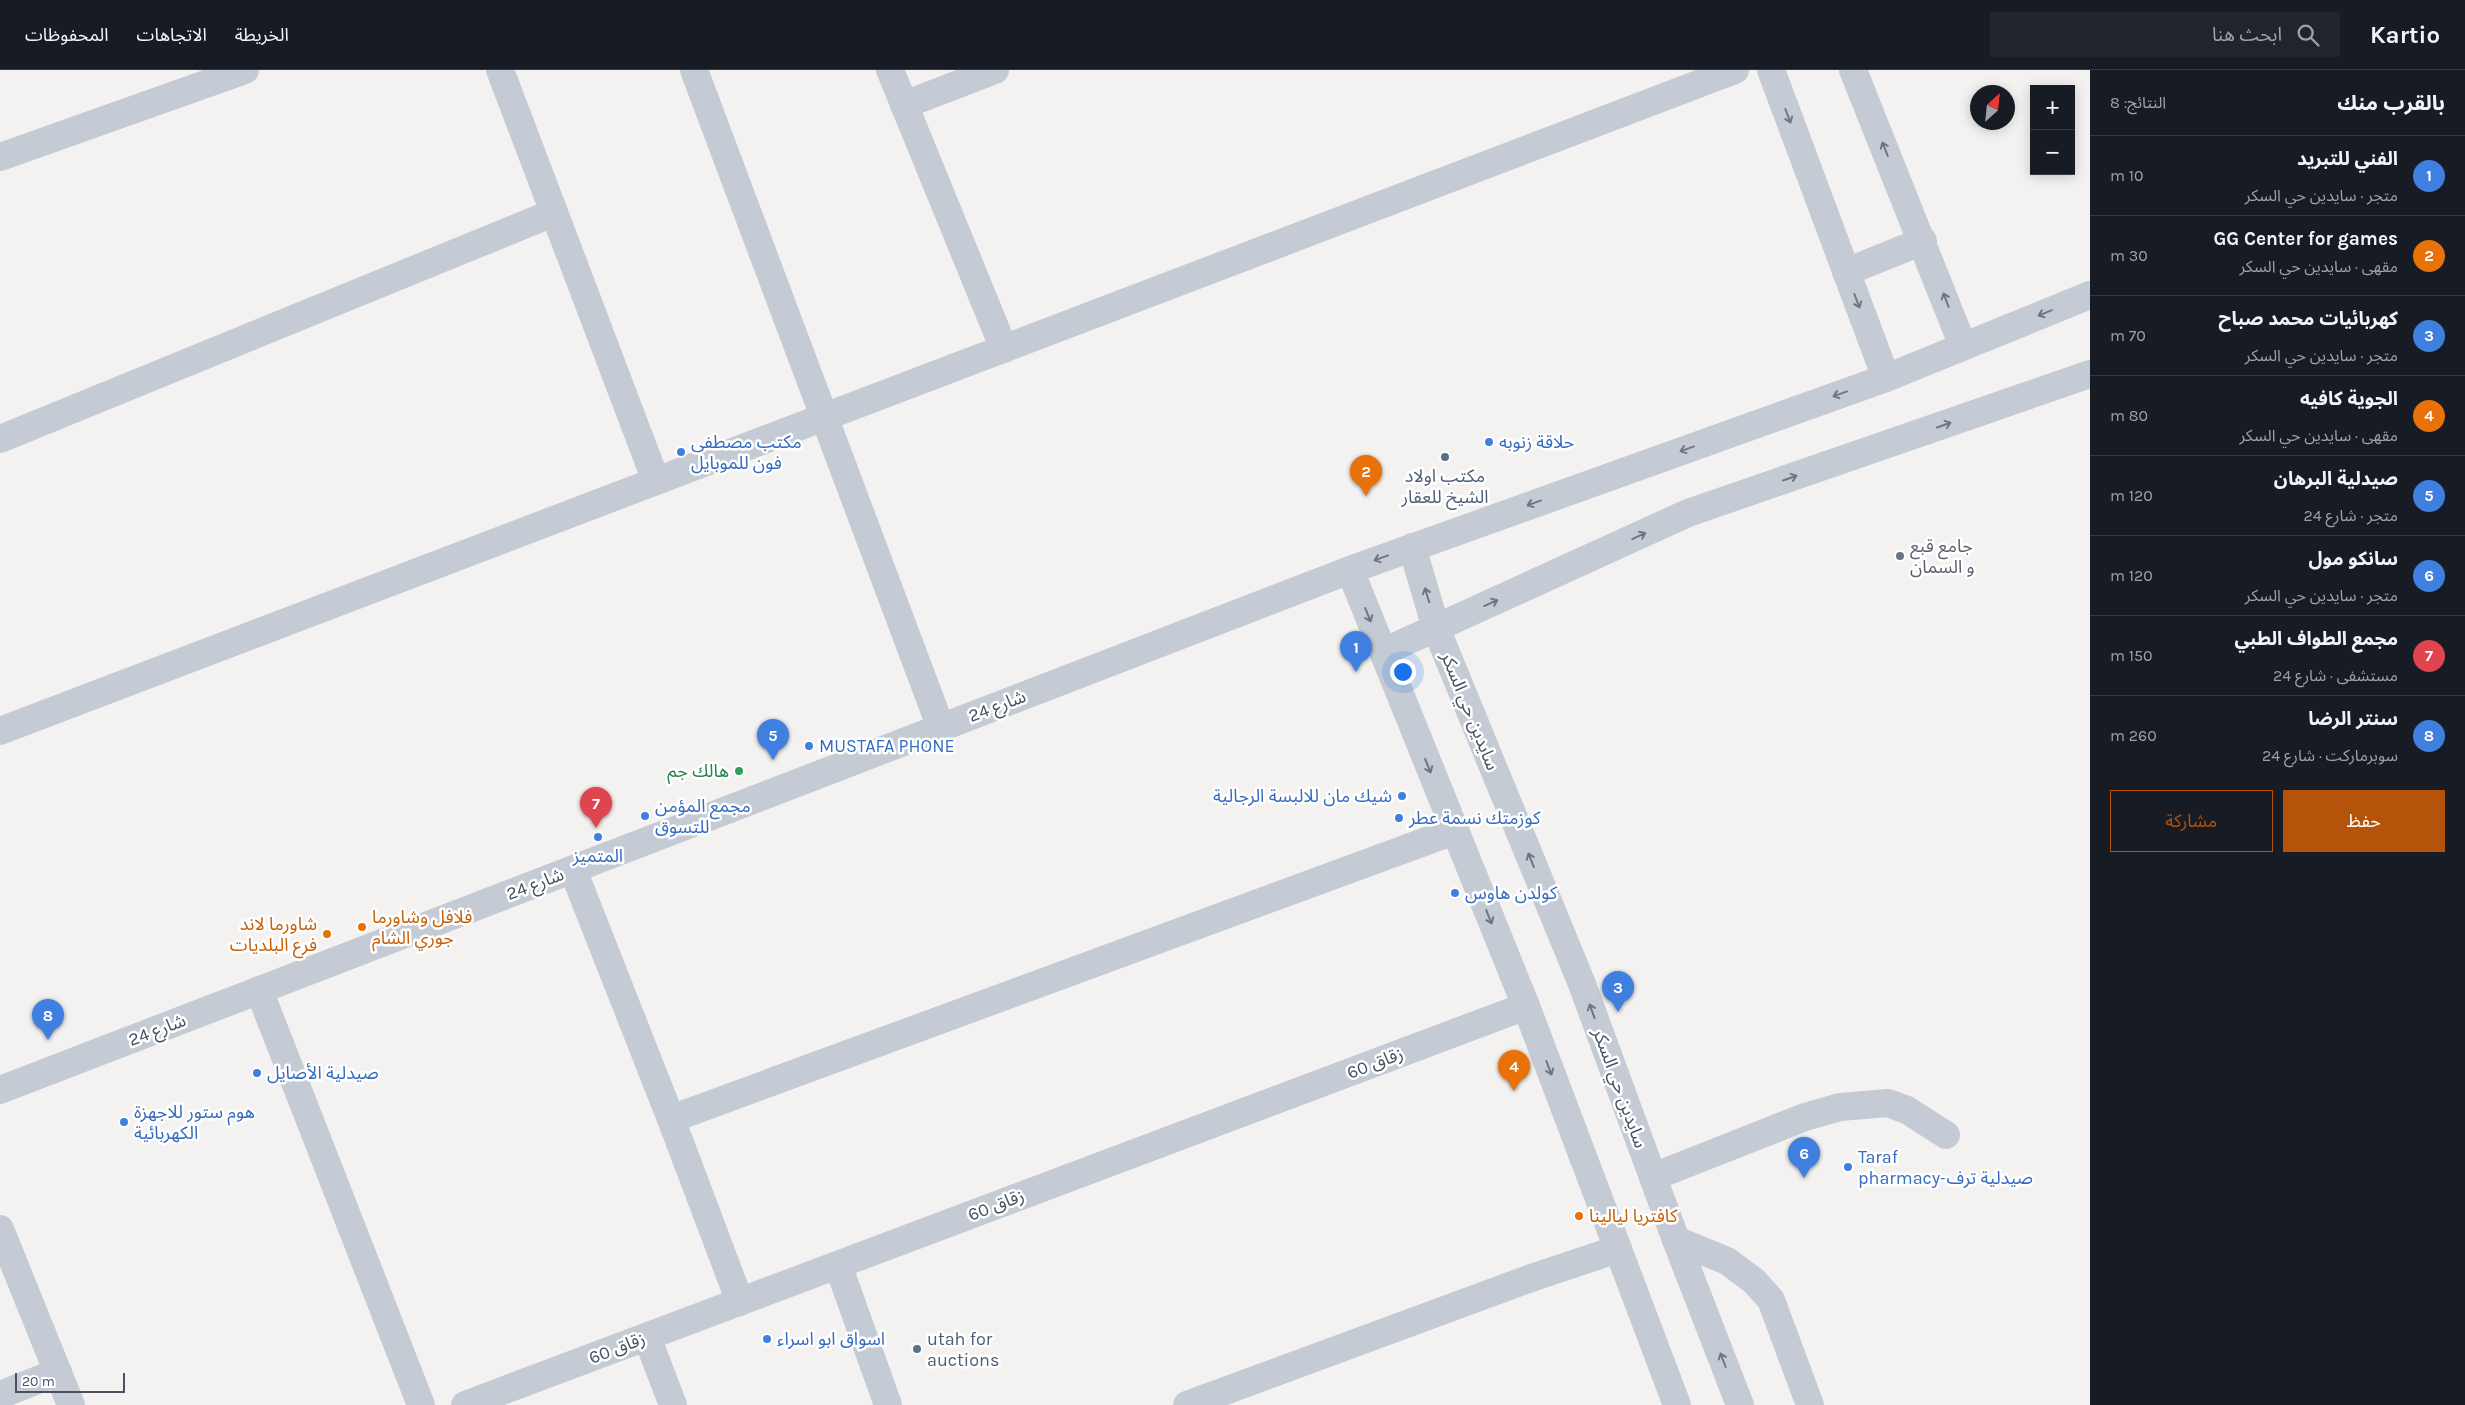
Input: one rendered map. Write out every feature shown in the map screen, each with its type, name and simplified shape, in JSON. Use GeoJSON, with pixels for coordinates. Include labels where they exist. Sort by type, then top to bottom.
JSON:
{"type":"FeatureCollection","features":[{"type":"Feature","properties":{"kind":"street"},"geometry":{"type":"LineString","coordinates":[[0,157],[245,70]]}},
{"type":"Feature","properties":{"kind":"street"},"geometry":{"type":"LineString","coordinates":[[500,70],[656,481]]}},
{"type":"Feature","properties":{"kind":"street"},"geometry":{"type":"LineString","coordinates":[[694,70],[826,416],[941,728]]}},
{"type":"Feature","properties":{"kind":"street"},"geometry":{"type":"LineString","coordinates":[[890,70],[1004,349]]}},
{"type":"Feature","properties":{"kind":"street"},"geometry":{"type":"LineString","coordinates":[[904,105],[994,70]]}},
{"type":"Feature","properties":{"kind":"street"},"geometry":{"type":"LineString","coordinates":[[0,731],[1735,70]]}},
{"type":"Feature","properties":{"kind":"street"},"geometry":{"type":"LineString","coordinates":[[1771,70],[1886,378]]}},
{"type":"Feature","properties":{"kind":"street"},"geometry":{"type":"LineString","coordinates":[[1853,70],[1963,346]]}},
{"type":"Feature","properties":{"kind":"street"},"geometry":{"type":"LineString","coordinates":[[0,439],[553,213]]}},
{"type":"Feature","properties":{"kind":"street"},"geometry":{"type":"LineString","coordinates":[[1846,272],[1922,241]]}},
{"type":"Feature","properties":{"kind":"street","name":"شارع 24"},"geometry":{"type":"LineString","coordinates":[[0,1090],[1350,570],[1886,378],[2090,295]]}},
{"type":"Feature","properties":{"kind":"street"},"geometry":{"type":"LineString","coordinates":[[1383,652],[1688,513],[2090,374]]}},
{"type":"Feature","properties":{"kind":"street","name":"سايدين حي السكر"},"geometry":{"type":"LineString","coordinates":[[1412,547],[1436,628],[1582,984],[1676,1240],[1740,1405]]}},
{"type":"Feature","properties":{"kind":"street"},"geometry":{"type":"LineString","coordinates":[[1350,570],[1526,1006],[1677,1405]]}},
{"type":"Feature","properties":{"kind":"street"},"geometry":{"type":"LineString","coordinates":[[671,1119],[1454,831]]}},
{"type":"Feature","properties":{"kind":"street"},"geometry":{"type":"LineString","coordinates":[[573,870],[671,1119],[740,1302]]}},
{"type":"Feature","properties":{"kind":"street"},"geometry":{"type":"LineString","coordinates":[[259,990],[421,1405]]}},
{"type":"Feature","properties":{"kind":"street","name":"زقاق 60"},"geometry":{"type":"LineString","coordinates":[[469,1404],[1526,1006]]}},
{"type":"Feature","properties":{"kind":"street"},"geometry":{"type":"LineString","coordinates":[[1653,1177],[1805,1117],[1840,1106],[1888,1103],[1907,1110],[1946,1136]]}},
{"type":"Feature","properties":{"kind":"street"},"geometry":{"type":"LineString","coordinates":[[0,1229],[71,1405]]}},
{"type":"Feature","properties":{"kind":"street"},"geometry":{"type":"LineString","coordinates":[[1676,1240],[1727,1262],[1754,1281],[1771,1300],[1810,1405]]}},
{"type":"Feature","properties":{"kind":"street"},"geometry":{"type":"LineString","coordinates":[[1187,1405],[1524,1281],[1618,1249]]}},
{"type":"Feature","properties":{"kind":"street"},"geometry":{"type":"LineString","coordinates":[[838,1265],[888,1405]]}},
{"type":"Feature","properties":{"kind":"street"},"geometry":{"type":"LineString","coordinates":[[647,1337],[673,1405]]}},
{"type":"Feature","properties":{"kind":"street"},"geometry":{"type":"LineString","coordinates":[[0,1394],[58,1372]]}},
{"type":"Feature","properties":{"kind":"place","name":"حلاقة زنوبه"},"geometry":{"type":"Point","coordinates":[1489,442]}},
{"type":"Feature","properties":{"kind":"place","name":"مكتب مصطفى فون للموبايل"},"geometry":{"type":"Point","coordinates":[681,452]}},
{"type":"Feature","properties":{"kind":"place","name":"مكتب اولاد الشيخ للعقار"},"geometry":{"type":"Point","coordinates":[1445,457]}},
{"type":"Feature","properties":{"kind":"place","name":"GG Center for games"},"geometry":{"type":"Point","coordinates":[1366,496]}},
{"type":"Feature","properties":{"kind":"place","name":"جامع قبع و السمان"},"geometry":{"type":"Point","coordinates":[1900,556]}},
{"type":"Feature","properties":{"kind":"place","name":"الفني للتبريد"},"geometry":{"type":"Point","coordinates":[1356,672]}},
{"type":"Feature","properties":{"kind":"place","name":"MUSTAFA PHONE"},"geometry":{"type":"Point","coordinates":[809,746]}},
{"type":"Feature","properties":{"kind":"place","name":"صيدلية البرهان"},"geometry":{"type":"Point","coordinates":[773,760]}},
{"type":"Feature","properties":{"kind":"place","name":"هالك جم"},"geometry":{"type":"Point","coordinates":[739,771]}},
{"type":"Feature","properties":{"kind":"place","name":"شيك مان للالبسة الرجالية"},"geometry":{"type":"Point","coordinates":[1402,796]}},
{"type":"Feature","properties":{"kind":"place","name":"مجمع المؤمن للتسوق"},"geometry":{"type":"Point","coordinates":[645,816]}},
{"type":"Feature","properties":{"kind":"place","name":"كوزمتك نسمة عطر"},"geometry":{"type":"Point","coordinates":[1399,818]}},
{"type":"Feature","properties":{"kind":"place","name":"مجمع الطواف الطبي"},"geometry":{"type":"Point","coordinates":[596,828]}},
{"type":"Feature","properties":{"kind":"place","name":"المتميز"},"geometry":{"type":"Point","coordinates":[598,837]}},
{"type":"Feature","properties":{"kind":"place","name":"كولدن هاوس"},"geometry":{"type":"Point","coordinates":[1455,893]}},
{"type":"Feature","properties":{"kind":"place","name":"فلافل وشاورما جوري الشام"},"geometry":{"type":"Point","coordinates":[362,927]}},
{"type":"Feature","properties":{"kind":"place","name":"شاورما لاند فرع البلديات"},"geometry":{"type":"Point","coordinates":[327,934]}},
{"type":"Feature","properties":{"kind":"place","name":"كهربائيات محمد صباح"},"geometry":{"type":"Point","coordinates":[1618,1012]}},
{"type":"Feature","properties":{"kind":"place","name":"سنتر الرضا"},"geometry":{"type":"Point","coordinates":[48,1040]}},
{"type":"Feature","properties":{"kind":"place","name":"صيدلية الأصايل"},"geometry":{"type":"Point","coordinates":[257,1073]}},
{"type":"Feature","properties":{"kind":"place","name":"الجوية كافيه"},"geometry":{"type":"Point","coordinates":[1514,1091]}},
{"type":"Feature","properties":{"kind":"place","name":"هوم ستور للاجهزة الكهربائية"},"geometry":{"type":"Point","coordinates":[124,1122]}},
{"type":"Feature","properties":{"kind":"place","name":"Taraf pharmacy-صيدلية ترف"},"geometry":{"type":"Point","coordinates":[1848,1167]}},
{"type":"Feature","properties":{"kind":"place","name":"سانكو مول"},"geometry":{"type":"Point","coordinates":[1804,1178]}},
{"type":"Feature","properties":{"kind":"place","name":"كافتريا ليالينا"},"geometry":{"type":"Point","coordinates":[1579,1216]}},
{"type":"Feature","properties":{"kind":"place","name":"اسواق ابو اسراء"},"geometry":{"type":"Point","coordinates":[767,1339]}},
{"type":"Feature","properties":{"kind":"place","name":"utah for auctions"},"geometry":{"type":"Point","coordinates":[917,1349]}}]}
